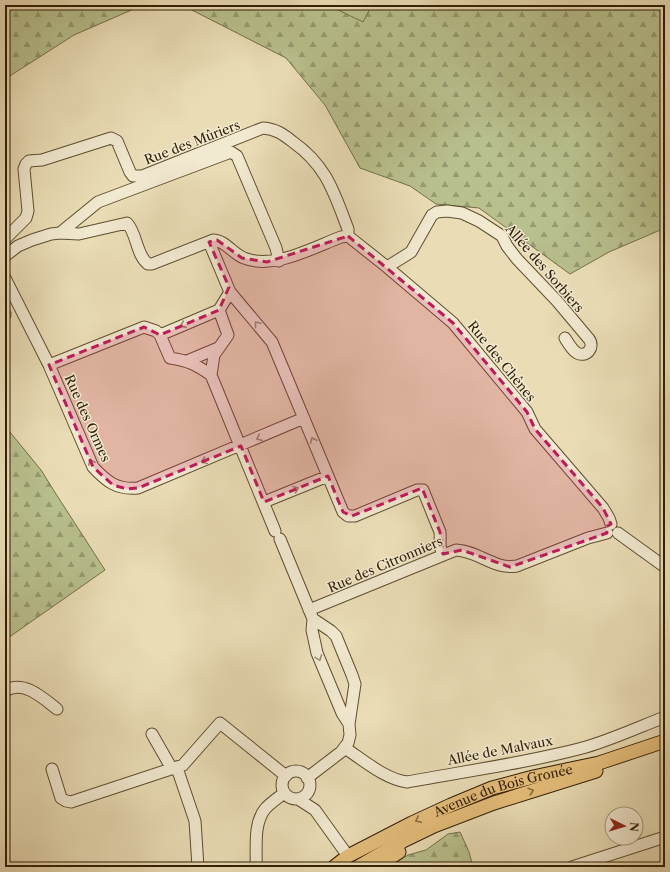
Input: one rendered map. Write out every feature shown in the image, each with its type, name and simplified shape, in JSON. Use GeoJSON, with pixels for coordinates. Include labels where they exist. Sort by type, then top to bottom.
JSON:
{"type":"FeatureCollection","features":[{"type":"Feature","properties":{"kind":"main road","name":"Avenue du Bois Gronée"},"geometry":{"type":"LineString","coordinates":[[334,867],[348,856],[412,823],[492,788],[533,777],[599,763],[665,741]]}},
{"type":"Feature","properties":{"kind":"main road","name":"Avenue du Bois Gronée"},"geometry":{"type":"LineString","coordinates":[[357,867],[429,828],[494,803],[609,767],[665,747]]}},
{"type":"Feature","properties":{"kind":"main road"},"geometry":{"type":"LineString","coordinates":[[382,867],[388,859],[398,852],[445,828],[488,811],[494,803]]}},
{"type":"Feature","properties":{"kind":"main road"},"geometry":{"type":"LineString","coordinates":[[348,856],[357,867]]}},
{"type":"Feature","properties":{"kind":"street","name":"Rue des Mûriers"},"geometry":{"type":"LineString","coordinates":[[5,239],[26,218],[28,211],[24,169],[29,161],[42,160],[114,138],[118,141],[132,176],[142,176],[263,128],[272,129],[283,134],[306,151],[317,163],[328,179],[348,229],[348,236]]}},
{"type":"Feature","properties":{"kind":"street"},"geometry":{"type":"LineString","coordinates":[[60,233],[98,202],[231,152],[238,156],[276,248],[279,260]]}},
{"type":"Feature","properties":{"kind":"street","name":"Allée des Sorbiers"},"geometry":{"type":"LineString","coordinates":[[387,267],[411,252],[432,215],[437,212],[447,211],[462,213],[479,221],[502,236],[507,246],[517,259],[557,301],[589,339],[591,342],[591,347],[587,352],[579,354],[575,352],[565,338]]}},
{"type":"Feature","properties":{"kind":"street"},"geometry":{"type":"LineString","coordinates":[[5,256],[18,246],[51,234],[79,234],[127,223],[143,258],[148,264],[157,262],[213,240],[217,240],[235,254],[252,261],[267,262],[279,260],[341,237],[348,236]]}},
{"type":"Feature","properties":{"kind":"street","name":"Rue des Chênes"},"geometry":{"type":"LineString","coordinates":[[348,236],[453,323],[527,412],[535,429],[603,508],[609,518],[609,528]]}},
{"type":"Feature","properties":{"kind":"street"},"geometry":{"type":"LineString","coordinates":[[209,242],[233,295],[272,342],[343,512],[352,516],[417,490],[423,490],[440,532],[440,546],[443,554]]}},
{"type":"Feature","properties":{"kind":"street","name":"Rue des Ormes"},"geometry":{"type":"LineString","coordinates":[[5,278],[49,365],[93,467],[113,485],[127,489],[138,488],[304,418]]}},
{"type":"Feature","properties":{"kind":"street"},"geometry":{"type":"LineString","coordinates":[[160,335],[219,310],[233,295]]}},
{"type":"Feature","properties":{"kind":"street"},"geometry":{"type":"LineString","coordinates":[[219,310],[228,335],[214,355],[211,374],[311,615],[312,630],[317,653],[342,713],[349,724]]}},
{"type":"Feature","properties":{"kind":"street"},"geometry":{"type":"LineString","coordinates":[[49,365],[144,327],[156,331],[160,335],[170,358],[195,364],[211,374]]}},
{"type":"Feature","properties":{"kind":"street"},"geometry":{"type":"LineString","coordinates":[[187,361],[218,348]]}},
{"type":"Feature","properties":{"kind":"street"},"geometry":{"type":"LineString","coordinates":[[264,502],[328,476]]}},
{"type":"Feature","properties":{"kind":"street","name":"Rue des Chênes"},"geometry":{"type":"LineString","coordinates":[[609,528],[615,524],[618,526],[618,534],[665,566]]}},
{"type":"Feature","properties":{"kind":"street","name":"Rue des Citronniers"},"geometry":{"type":"LineString","coordinates":[[311,615],[443,554],[456,550],[462,550],[498,565],[510,567],[518,566],[609,528]]}},
{"type":"Feature","properties":{"kind":"street"},"geometry":{"type":"LineString","coordinates":[[308,778],[345,748],[350,735],[349,724],[355,684],[336,636],[311,615]]}},
{"type":"Feature","properties":{"kind":"street"},"geometry":{"type":"LineString","coordinates":[[5,691],[10,688],[30,689],[57,709]]}},
{"type":"Feature","properties":{"kind":"street","name":"Allée de Malvaux"},"geometry":{"type":"LineString","coordinates":[[345,748],[387,775],[398,781],[407,782],[538,758],[587,747],[665,717]]}},
{"type":"Feature","properties":{"kind":"street"},"geometry":{"type":"LineString","coordinates":[[52,769],[61,798],[71,802],[174,769],[189,759],[220,723],[286,776]]}},
{"type":"Feature","properties":{"kind":"street"},"geometry":{"type":"LineString","coordinates":[[152,734],[174,769],[195,821],[198,867]]}},
{"type":"Feature","properties":{"kind":"street"},"geometry":{"type":"LineString","coordinates":[[315,810],[314,802],[309,790],[308,778],[301,772],[296,771],[286,776],[282,784],[284,793],[291,798],[298,799],[315,810],[348,856]]}},
{"type":"Feature","properties":{"kind":"street"},"geometry":{"type":"LineString","coordinates":[[298,799],[309,790]]}},
{"type":"Feature","properties":{"kind":"street"},"geometry":{"type":"LineString","coordinates":[[256,867],[257,831],[261,816],[266,807],[284,793]]}},
{"type":"Feature","properties":{"kind":"street"},"geometry":{"type":"LineString","coordinates":[[577,866],[665,837]]}},
{"type":"Feature","properties":{"kind":"highlighted area"},"geometry":{"type":"Polygon","coordinates":[[[348,236],[453,323],[527,412],[535,429],[603,508],[611,524],[606,527],[607,533],[510,567],[462,550],[443,554],[440,532],[422,488],[352,516],[343,512],[328,476],[264,502],[241,446],[138,488],[127,489],[113,485],[93,467],[49,365],[144,327],[160,335],[219,310],[229,287],[209,242],[217,240],[242,258],[267,262],[348,236]]]}},
{"type":"Feature","properties":{"kind":"green space"},"geometry":{"type":"Polygon","coordinates":[[[5,5],[143,5],[74,35],[5,79],[5,5]]]}},
{"type":"Feature","properties":{"kind":"green space"},"geometry":{"type":"Polygon","coordinates":[[[182,5],[665,5],[665,228],[609,252],[570,274],[479,208],[436,204],[410,186],[360,168],[325,105],[286,58],[182,5]]]}},
{"type":"Feature","properties":{"kind":"green space"},"geometry":{"type":"Polygon","coordinates":[[[328,5],[372,5],[363,22],[328,5]]]}},
{"type":"Feature","properties":{"kind":"green space"},"geometry":{"type":"Polygon","coordinates":[[[5,426],[41,470],[105,570],[5,640],[5,426]]]}},
{"type":"Feature","properties":{"kind":"green space"},"geometry":{"type":"Polygon","coordinates":[[[460,832],[469,852],[473,867],[398,867],[395,863],[408,855],[426,850],[448,834],[460,832]]]}}]}
